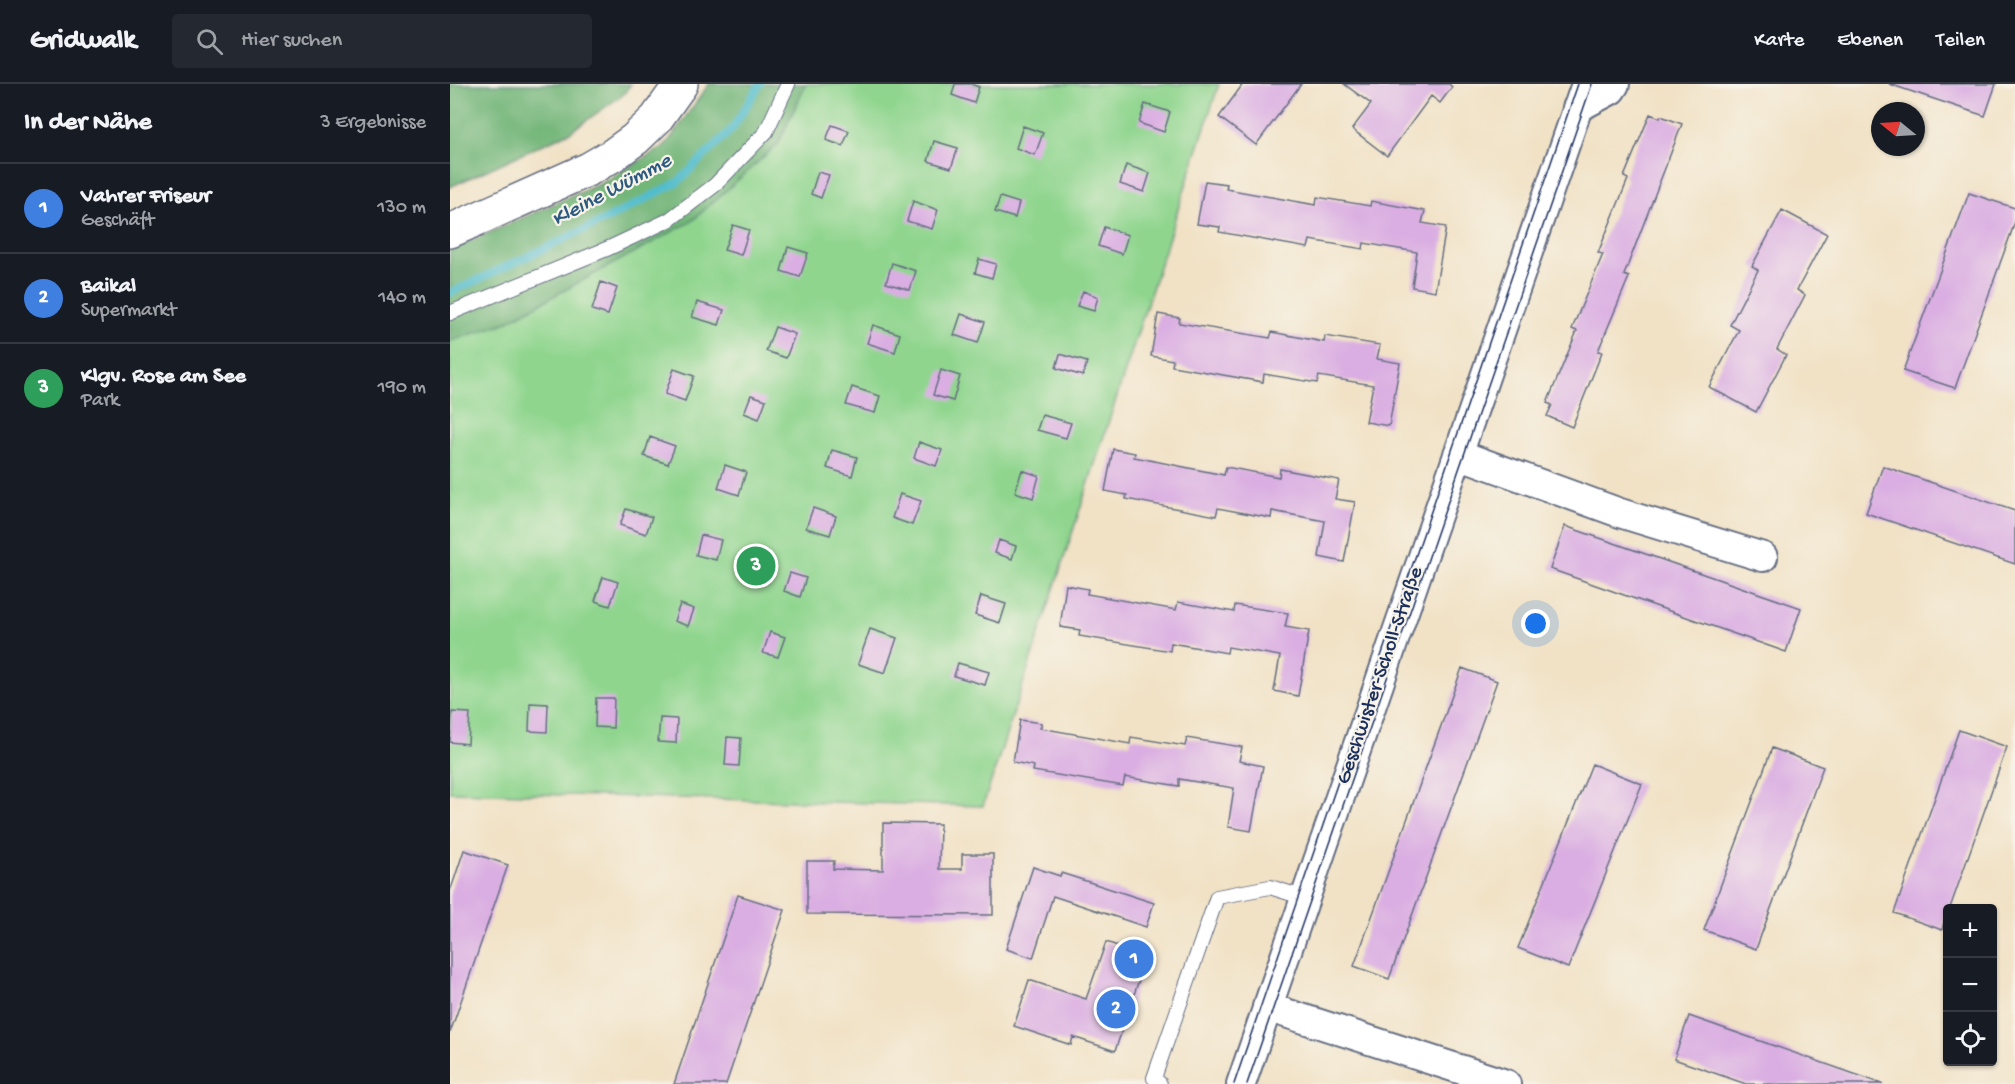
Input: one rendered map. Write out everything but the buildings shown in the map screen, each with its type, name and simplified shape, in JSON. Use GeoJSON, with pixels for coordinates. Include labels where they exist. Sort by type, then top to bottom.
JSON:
{"type":"FeatureCollection","features":[{"type":"Feature","properties":{"kind":"highway"},"geometry":{"type":"LineString","coordinates":[[450,206],[602,137],[640,106],[657,84]]}},
{"type":"Feature","properties":{"kind":"highway"},"geometry":{"type":"LineString","coordinates":[[450,231],[589,169],[613,155],[636,139],[656,119],[681,84]]}},
{"type":"Feature","properties":{"kind":"street"},"geometry":{"type":"LineString","coordinates":[[1582,96],[1611,90],[1616,84]]}},
{"type":"Feature","properties":{"kind":"street","name":"Geschwister-Scholl-Straße"},"geometry":{"type":"LineString","coordinates":[[1241,1084],[1582,96]]}},
{"type":"Feature","properties":{"kind":"street"},"geometry":{"type":"LineString","coordinates":[[1458,454],[1620,513],[1763,557]]}},
{"type":"Feature","properties":{"kind":"street"},"geometry":{"type":"LineString","coordinates":[[1267,1007],[1506,1084]]}},
{"type":"Feature","properties":{"kind":"lane"},"geometry":{"type":"LineString","coordinates":[[450,313],[609,248],[669,220],[715,185],[766,132],[788,84]]}},
{"type":"Feature","properties":{"kind":"lane"},"geometry":{"type":"LineString","coordinates":[[1160,1084],[1154,1078],[1217,897],[1270,887],[1305,898]]}},
{"type":"Feature","properties":{"kind":"green space"},"geometry":{"type":"Polygon","coordinates":[[[450,84],[631,84],[624,94],[570,132],[450,187],[450,84]]]}},
{"type":"Feature","properties":{"kind":"green space"},"geometry":{"type":"Polygon","coordinates":[[[709,84],[806,84],[778,144],[692,221],[502,324],[450,341],[450,250],[602,183],[665,146],[709,84]]]}},
{"type":"Feature","properties":{"kind":"green space"},"geometry":{"type":"Polygon","coordinates":[[[806,84],[1219,84],[983,806],[450,792],[450,341],[502,324],[778,144],[806,84]]]}},
{"type":"Feature","properties":{"kind":"waterway","name":"Kleine Wümme"},"geometry":{"type":"LineString","coordinates":[[450,293],[609,218],[678,182],[732,129],[760,84]]}},
{"type":"Feature","properties":{"kind":"tram line"},"geometry":{"type":"LineString","coordinates":[[1234,1084],[1578,84]]}},
{"type":"Feature","properties":{"kind":"tram line"},"geometry":{"type":"LineString","coordinates":[[1247,1084],[1592,84]]}},
{"type":"Feature","properties":{"kind":"place","name":"Klgv. Rose am See"},"geometry":{"type":"Point","coordinates":[756,566]}},
{"type":"Feature","properties":{"kind":"place","name":"Vahrer Friseur"},"geometry":{"type":"Point","coordinates":[1134,959]}},
{"type":"Feature","properties":{"kind":"place","name":"Baikal"},"geometry":{"type":"Point","coordinates":[1116,1009]}}]}
